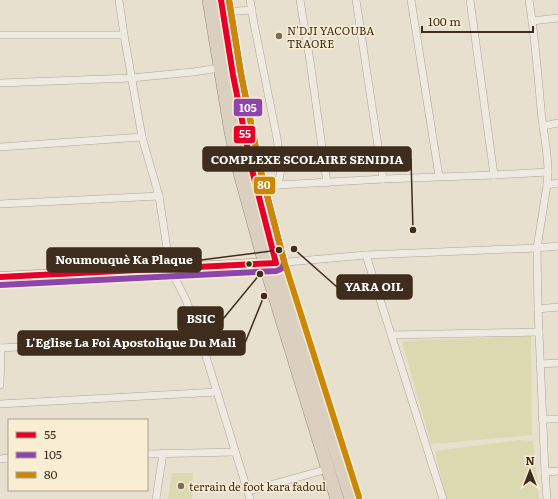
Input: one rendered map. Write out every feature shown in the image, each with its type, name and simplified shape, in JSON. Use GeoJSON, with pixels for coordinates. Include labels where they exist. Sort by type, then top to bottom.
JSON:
{"type":"FeatureCollection","features":[{"type":"Feature","properties":{"kind":"highway"},"geometry":{"type":"LineString","coordinates":[[209,0],[240,173],[351,499]]}},
{"type":"Feature","properties":{"kind":"highway"},"geometry":{"type":"LineString","coordinates":[[222,6],[240,114],[257,189],[271,263],[337,499]]}},
{"type":"Feature","properties":{"kind":"street"},"geometry":{"type":"LineString","coordinates":[[119,0],[142,137],[160,196],[170,268],[186,300],[200,337],[248,496],[328,469]]}},
{"type":"Feature","properties":{"kind":"street"},"geometry":{"type":"LineString","coordinates":[[250,0],[277,138],[281,169],[278,185]]}},
{"type":"Feature","properties":{"kind":"street"},"geometry":{"type":"LineString","coordinates":[[300,0],[327,183]]}},
{"type":"Feature","properties":{"kind":"street"},"geometry":{"type":"LineString","coordinates":[[356,0],[383,179]]}},
{"type":"Feature","properties":{"kind":"street"},"geometry":{"type":"LineString","coordinates":[[411,0],[439,176]]}},
{"type":"Feature","properties":{"kind":"street"},"geometry":{"type":"LineString","coordinates":[[470,0],[494,175]]}},
{"type":"Feature","properties":{"kind":"street"},"geometry":{"type":"LineString","coordinates":[[529,0],[548,160],[547,184],[537,248],[542,419],[547,499]]}},
{"type":"Feature","properties":{"kind":"street"},"geometry":{"type":"LineString","coordinates":[[222,6],[252,10]]}},
{"type":"Feature","properties":{"kind":"street"},"geometry":{"type":"LineString","coordinates":[[532,21],[558,18]]}},
{"type":"Feature","properties":{"kind":"street"},"geometry":{"type":"LineString","coordinates":[[0,36],[124,35]]}},
{"type":"Feature","properties":{"kind":"street"},"geometry":{"type":"LineString","coordinates":[[0,83],[131,78],[220,68]]}},
{"type":"Feature","properties":{"kind":"street"},"geometry":{"type":"LineString","coordinates":[[543,126],[558,123]]}},
{"type":"Feature","properties":{"kind":"street"},"geometry":{"type":"LineString","coordinates":[[0,147],[142,137]]}},
{"type":"Feature","properties":{"kind":"street"},"geometry":{"type":"LineString","coordinates":[[257,189],[278,185],[439,176],[548,172]]}},
{"type":"Feature","properties":{"kind":"street"},"geometry":{"type":"LineString","coordinates":[[547,184],[558,183]]}},
{"type":"Feature","properties":{"kind":"street"},"geometry":{"type":"LineString","coordinates":[[0,204],[160,196]]}},
{"type":"Feature","properties":{"kind":"street"},"geometry":{"type":"LineString","coordinates":[[0,277],[271,263],[366,255],[558,246]]}},
{"type":"Feature","properties":{"kind":"street"},"geometry":{"type":"LineString","coordinates":[[366,255],[443,499]]}},
{"type":"Feature","properties":{"kind":"street"},"geometry":{"type":"LineString","coordinates":[[538,309],[558,307]]}},
{"type":"Feature","properties":{"kind":"street"},"geometry":{"type":"LineString","coordinates":[[391,335],[539,332]]}},
{"type":"Feature","properties":{"kind":"street"},"geometry":{"type":"LineString","coordinates":[[0,386],[1,348],[200,337]]}},
{"type":"Feature","properties":{"kind":"street"},"geometry":{"type":"LineString","coordinates":[[540,364],[558,363]]}},
{"type":"Feature","properties":{"kind":"street"},"geometry":{"type":"LineString","coordinates":[[0,404],[217,392]]}},
{"type":"Feature","properties":{"kind":"street"},"geometry":{"type":"LineString","coordinates":[[542,419],[558,419]]}},
{"type":"Feature","properties":{"kind":"street"},"geometry":{"type":"LineString","coordinates":[[148,454],[235,452]]}},
{"type":"Feature","properties":{"kind":"street"},"geometry":{"type":"LineString","coordinates":[[156,499],[163,453]]}},
{"type":"Feature","properties":{"kind":"street"},"geometry":{"type":"LineString","coordinates":[[545,472],[558,471]]}},
{"type":"Feature","properties":{"kind":"green space"},"geometry":{"type":"Polygon","coordinates":[[[531,336],[532,435],[431,444],[402,341],[531,336]]]}},
{"type":"Feature","properties":{"kind":"green space"},"geometry":{"type":"Polygon","coordinates":[[[520,440],[533,441],[539,499],[446,499],[435,451],[520,440]]]}},
{"type":"Feature","properties":{"kind":"green space","name":"terrain de foot kara fadoul"},"geometry":{"type":"Polygon","coordinates":[[[172,473],[193,473],[192,499],[168,499],[172,473]]]}},
{"type":"Feature","properties":{"kind":"transit line","name":"55"},"geometry":{"type":"LineString","coordinates":[[0,277],[276,263],[252,170],[233,75],[221,0]]}},
{"type":"Feature","properties":{"kind":"transit line","name":"105"},"geometry":{"type":"LineString","coordinates":[[0,285],[276,271],[282,268],[284,261],[260,168],[241,74],[229,0]]}},
{"type":"Feature","properties":{"kind":"transit line","name":"80"},"geometry":{"type":"LineString","coordinates":[[229,0],[241,74],[260,168],[284,261],[359,497]]}},
{"type":"Feature","properties":{"kind":"place","name":"N'DJI YACOUBA TRAORE"},"geometry":{"type":"Point","coordinates":[279,36]}},
{"type":"Feature","properties":{"kind":"place","name":"COMPLEXE SCOLAIRE SENIDIA"},"geometry":{"type":"Point","coordinates":[413,230]}},
{"type":"Feature","properties":{"kind":"place","name":"YARA OIL"},"geometry":{"type":"Point","coordinates":[294,249]}},
{"type":"Feature","properties":{"kind":"place","name":"Noumouquè Ka Plaque"},"geometry":{"type":"Point","coordinates":[279,250]}},
{"type":"Feature","properties":{"kind":"place","name":"BSIC"},"geometry":{"type":"Point","coordinates":[260,274]}},
{"type":"Feature","properties":{"kind":"place","name":"L'Eglise La Foi Apostolique Du Mali"},"geometry":{"type":"Point","coordinates":[264,296]}},
{"type":"Feature","properties":{"kind":"place","name":"terrain de foot kara fadoul"},"geometry":{"type":"Point","coordinates":[181,486]}}]}
